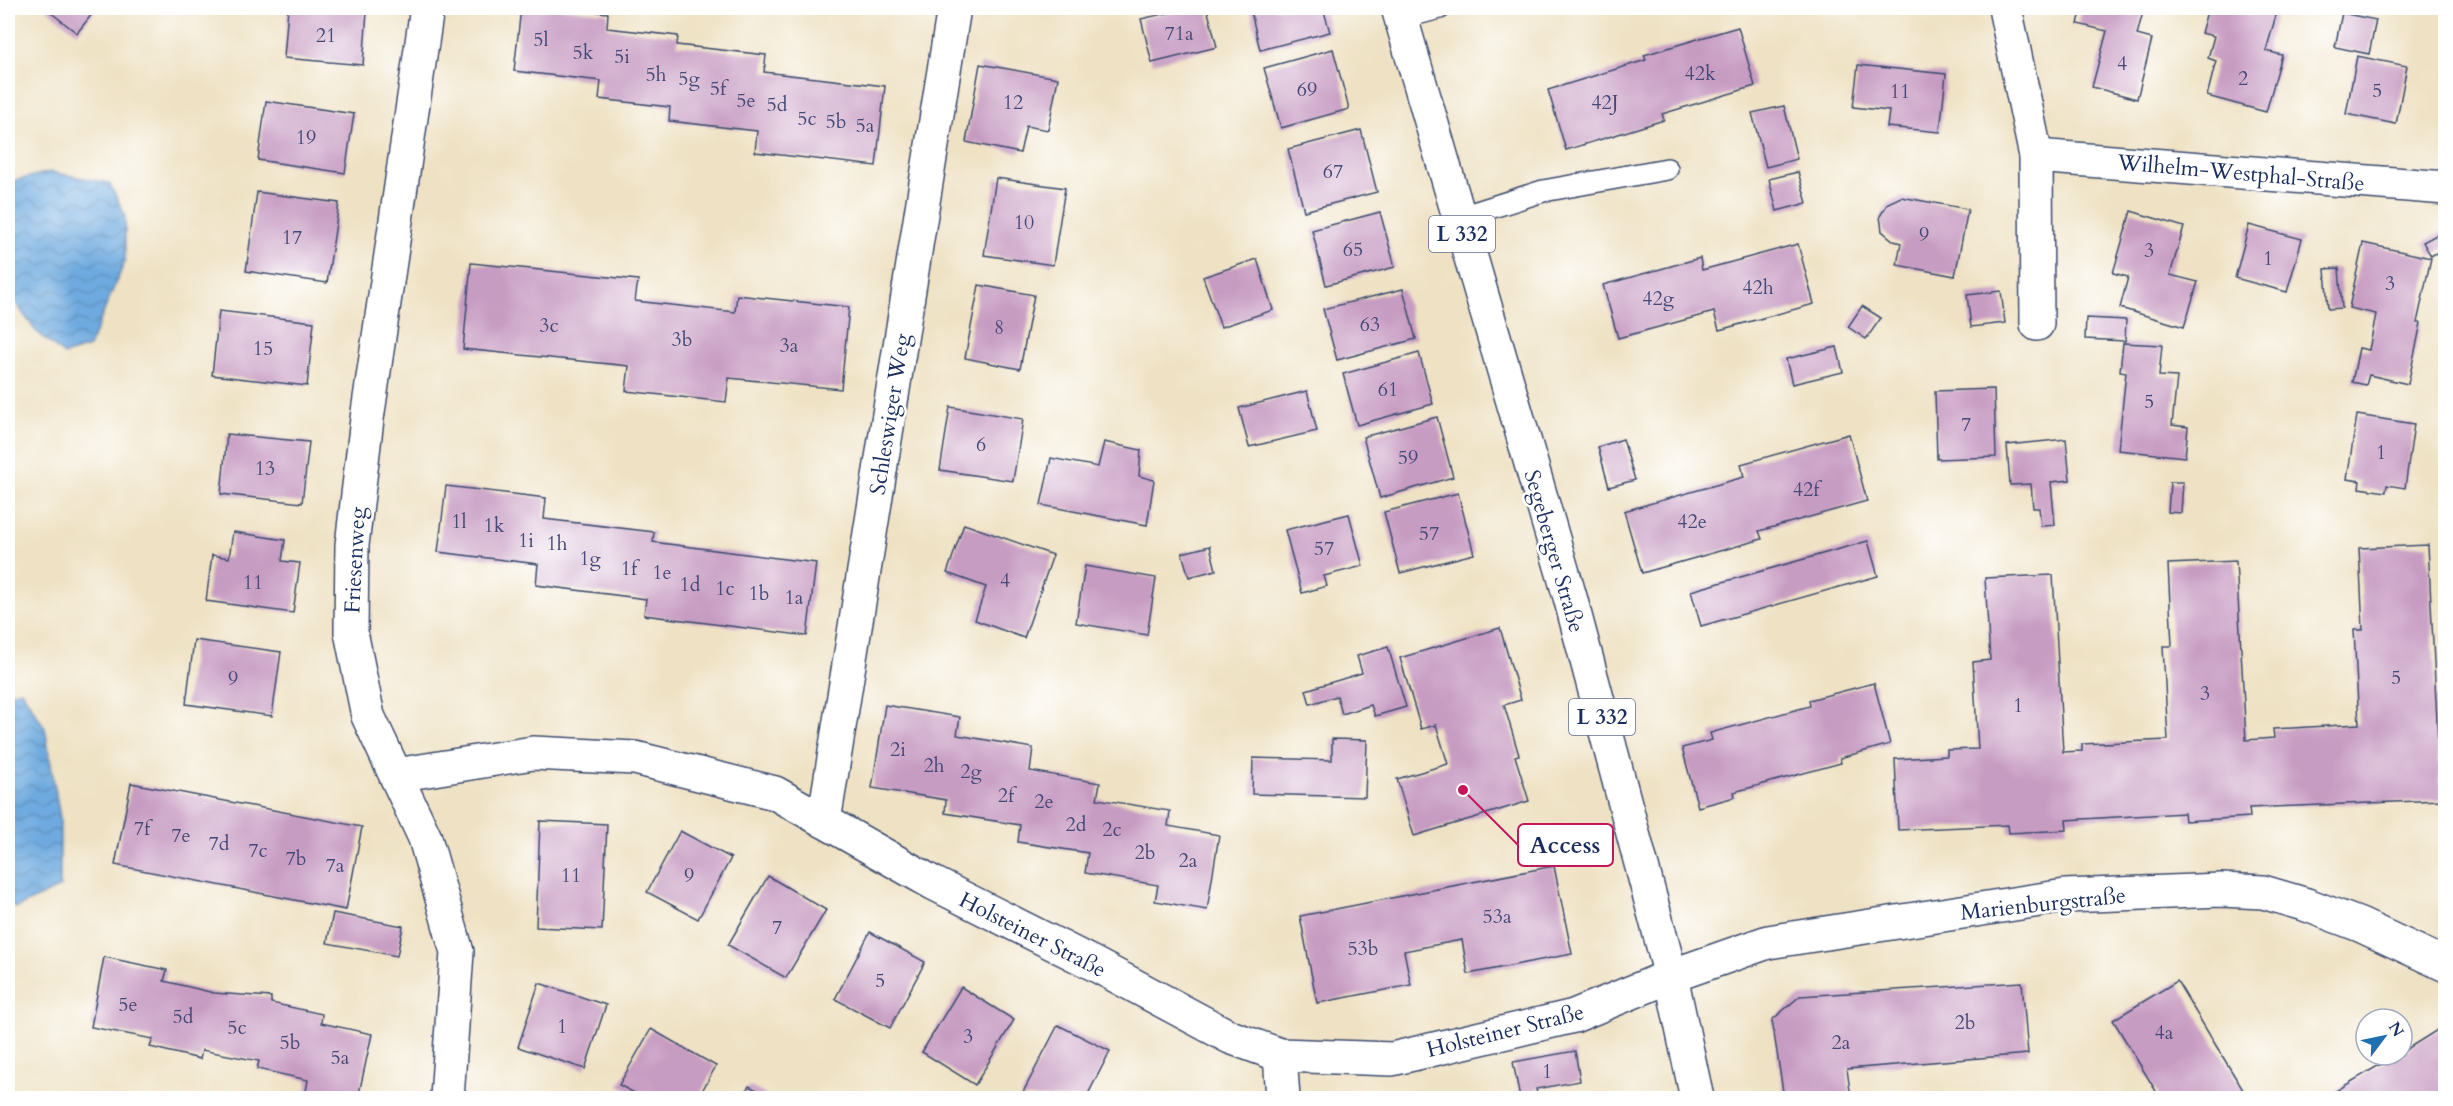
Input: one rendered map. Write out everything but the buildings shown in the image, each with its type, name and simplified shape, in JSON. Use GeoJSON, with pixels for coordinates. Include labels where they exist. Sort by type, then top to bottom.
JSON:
{"type":"FeatureCollection","features":[{"type":"Feature","properties":{"kind":"street","name":"Friesenweg"},"geometry":{"type":"LineString","coordinates":[[427,8],[367,419],[352,545],[351,632],[368,716],[425,838],[457,952],[447,1098]]}},
{"type":"Feature","properties":{"kind":"street","name":"Schleswiger Weg"},"geometry":{"type":"LineString","coordinates":[[824,821],[954,8]]}},
{"type":"Feature","properties":{"kind":"street"},"geometry":{"type":"LineString","coordinates":[[2005,8],[2036,156],[2037,324]]}},
{"type":"Feature","properties":{"kind":"street","name":"Segeberger Straße"},"geometry":{"type":"LineString","coordinates":[[1399,13],[1570,597],[1671,976],[1697,1098]]}},
{"type":"Feature","properties":{"kind":"street","name":"Wilhelm-Westphal-Straße"},"geometry":{"type":"LineString","coordinates":[[2036,156],[2445,188]]}},
{"type":"Feature","properties":{"kind":"street","name":"Holsteiner Straße"},"geometry":{"type":"LineString","coordinates":[[396,775],[533,753],[635,758],[775,793],[933,883],[1094,964],[1230,1037],[1280,1054],[1392,1059],[1574,1016],[1671,976]]}},
{"type":"Feature","properties":{"kind":"street","name":"Marienburgstraße"},"geometry":{"type":"LineString","coordinates":[[1671,976],[1779,940],[2065,896],[2221,890],[2263,892],[2307,905],[2360,925],[2445,965]]}},
{"type":"Feature","properties":{"kind":"street"},"geometry":{"type":"LineString","coordinates":[[1280,1054],[1283,1098]]}},
{"type":"Feature","properties":{"kind":"lane"},"geometry":{"type":"LineString","coordinates":[[1399,13],[1440,8]]}},
{"type":"Feature","properties":{"kind":"lane"},"geometry":{"type":"LineString","coordinates":[[1458,218],[1543,191],[1666,169]]}},
{"type":"Feature","properties":{"kind":"water"},"geometry":{"type":"Polygon","coordinates":[[[50,172],[109,183],[125,215],[125,261],[89,347],[64,355],[35,330],[8,292],[8,182],[50,172]]]}},
{"type":"Feature","properties":{"kind":"water"},"geometry":{"type":"Polygon","coordinates":[[[21,690],[45,728],[60,818],[60,887],[16,908],[8,903],[8,693],[21,690]]]}},
{"type":"Feature","properties":{"kind":"place","name":"Access"},"geometry":{"type":"Point","coordinates":[1463,790]}}]}
